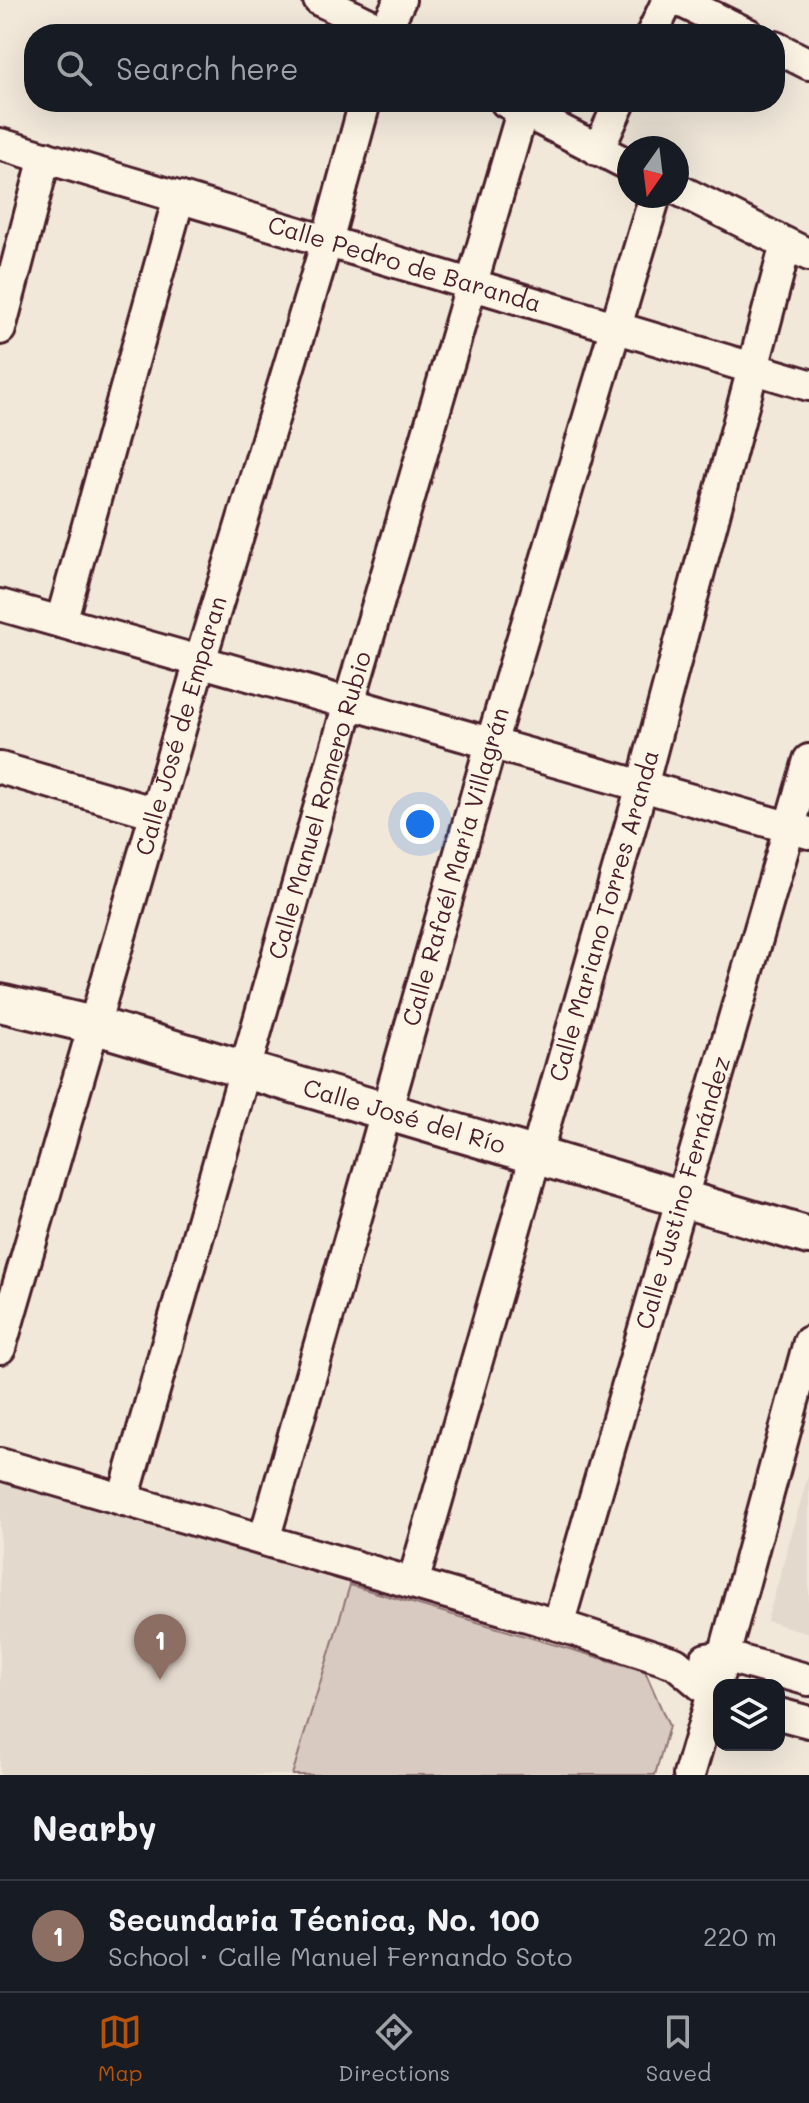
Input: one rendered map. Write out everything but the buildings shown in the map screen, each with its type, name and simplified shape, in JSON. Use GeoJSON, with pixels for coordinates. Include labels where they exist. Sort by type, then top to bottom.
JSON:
{"type":"FeatureCollection","features":[{"type":"Feature","properties":{"kind":"street"},"geometry":{"type":"LineString","coordinates":[[319,0],[368,24]]}},
{"type":"Feature","properties":{"kind":"street"},"geometry":{"type":"LineString","coordinates":[[390,24],[400,0]]}},
{"type":"Feature","properties":{"kind":"street"},"geometry":{"type":"LineString","coordinates":[[657,24],[668,0]]}},
{"type":"Feature","properties":{"kind":"street"},"geometry":{"type":"LineString","coordinates":[[678,0],[727,24]]}},
{"type":"Feature","properties":{"kind":"street"},"geometry":{"type":"LineString","coordinates":[[785,52],[809,64]]}},
{"type":"Feature","properties":{"kind":"street","name":"Calle José de Emparan"},"geometry":{"type":"LineString","coordinates":[[0,1348],[200,661],[327,241],[362,112]]}},
{"type":"Feature","properties":{"kind":"street","name":"Calle Manuel Romero Rubio"},"geometry":{"type":"LineString","coordinates":[[123,1500],[243,1070],[472,285],[513,112]]}},
{"type":"Feature","properties":{"kind":"street"},"geometry":{"type":"LineString","coordinates":[[524,112],[617,159]]}},
{"type":"Feature","properties":{"kind":"street"},"geometry":{"type":"LineString","coordinates":[[598,150],[615,112]]}},
{"type":"Feature","properties":{"kind":"street","name":"Calle Pedro de Baranda"},"geometry":{"type":"LineString","coordinates":[[0,144],[809,385]]}},
{"type":"Feature","properties":{"kind":"street"},"geometry":{"type":"LineString","coordinates":[[0,329],[45,157]]}},
{"type":"Feature","properties":{"kind":"street"},"geometry":{"type":"LineString","coordinates":[[689,195],[798,250]]}},
{"type":"Feature","properties":{"kind":"street"},"geometry":{"type":"LineString","coordinates":[[61,622],[179,197]]}},
{"type":"Feature","properties":{"kind":"street","name":"Calle Rafaél María Villagrán"},"geometry":{"type":"LineString","coordinates":[[264,1540],[491,744],[652,208]]}},
{"type":"Feature","properties":{"kind":"street","name":"Calle Mariano Torres Aranda"},"geometry":{"type":"LineString","coordinates":[[413,1583],[642,786],[754,369],[798,250]]}},
{"type":"Feature","properties":{"kind":"street"},"geometry":{"type":"LineString","coordinates":[[0,605],[800,831]]}},
{"type":"Feature","properties":{"kind":"street","name":"Calle Justino Fernández"},"geometry":{"type":"LineString","coordinates":[[558,1625],[680,1198],[800,831],[809,760]]}},
{"type":"Feature","properties":{"kind":"street"},"geometry":{"type":"LineString","coordinates":[[0,768],[156,813]]}},
{"type":"Feature","properties":{"kind":"street","name":"Calle José del Río"},"geometry":{"type":"LineString","coordinates":[[0,1003],[93,1025],[809,1236]]}},
{"type":"Feature","properties":{"kind":"street"},"geometry":{"type":"LineString","coordinates":[[719,1679],[809,1342]]}},
{"type":"Feature","properties":{"kind":"street"},"geometry":{"type":"LineString","coordinates":[[0,1464],[558,1625],[675,1663],[713,1694]]}},
{"type":"Feature","properties":{"kind":"street"},"geometry":{"type":"LineString","coordinates":[[675,1663],[724,1656],[809,1680]]}},
{"type":"Feature","properties":{"kind":"street"},"geometry":{"type":"LineString","coordinates":[[689,1775],[713,1705]]}},
{"type":"Feature","properties":{"kind":"street"},"geometry":{"type":"LineString","coordinates":[[785,1716],[809,1722]]}},
{"type":"Feature","properties":{"kind":"shaded area"},"geometry":{"type":"Polygon","coordinates":[[[809,1472],[809,1633],[767,1621],[809,1472]]]}},
{"type":"Feature","properties":{"kind":"shaded area"},"geometry":{"type":"Polygon","coordinates":[[[0,1481],[350,1585],[292,1775],[0,1775],[0,1481]]]}},
{"type":"Feature","properties":{"kind":"shaded area"},"geometry":{"type":"Polygon","coordinates":[[[350,1585],[645,1671],[669,1726],[655,1775],[292,1775],[350,1585]]]}},
{"type":"Feature","properties":{"kind":"place","name":"Secundaria Técnica, No. 100"},"geometry":{"type":"Point","coordinates":[160,1680]}}]}
